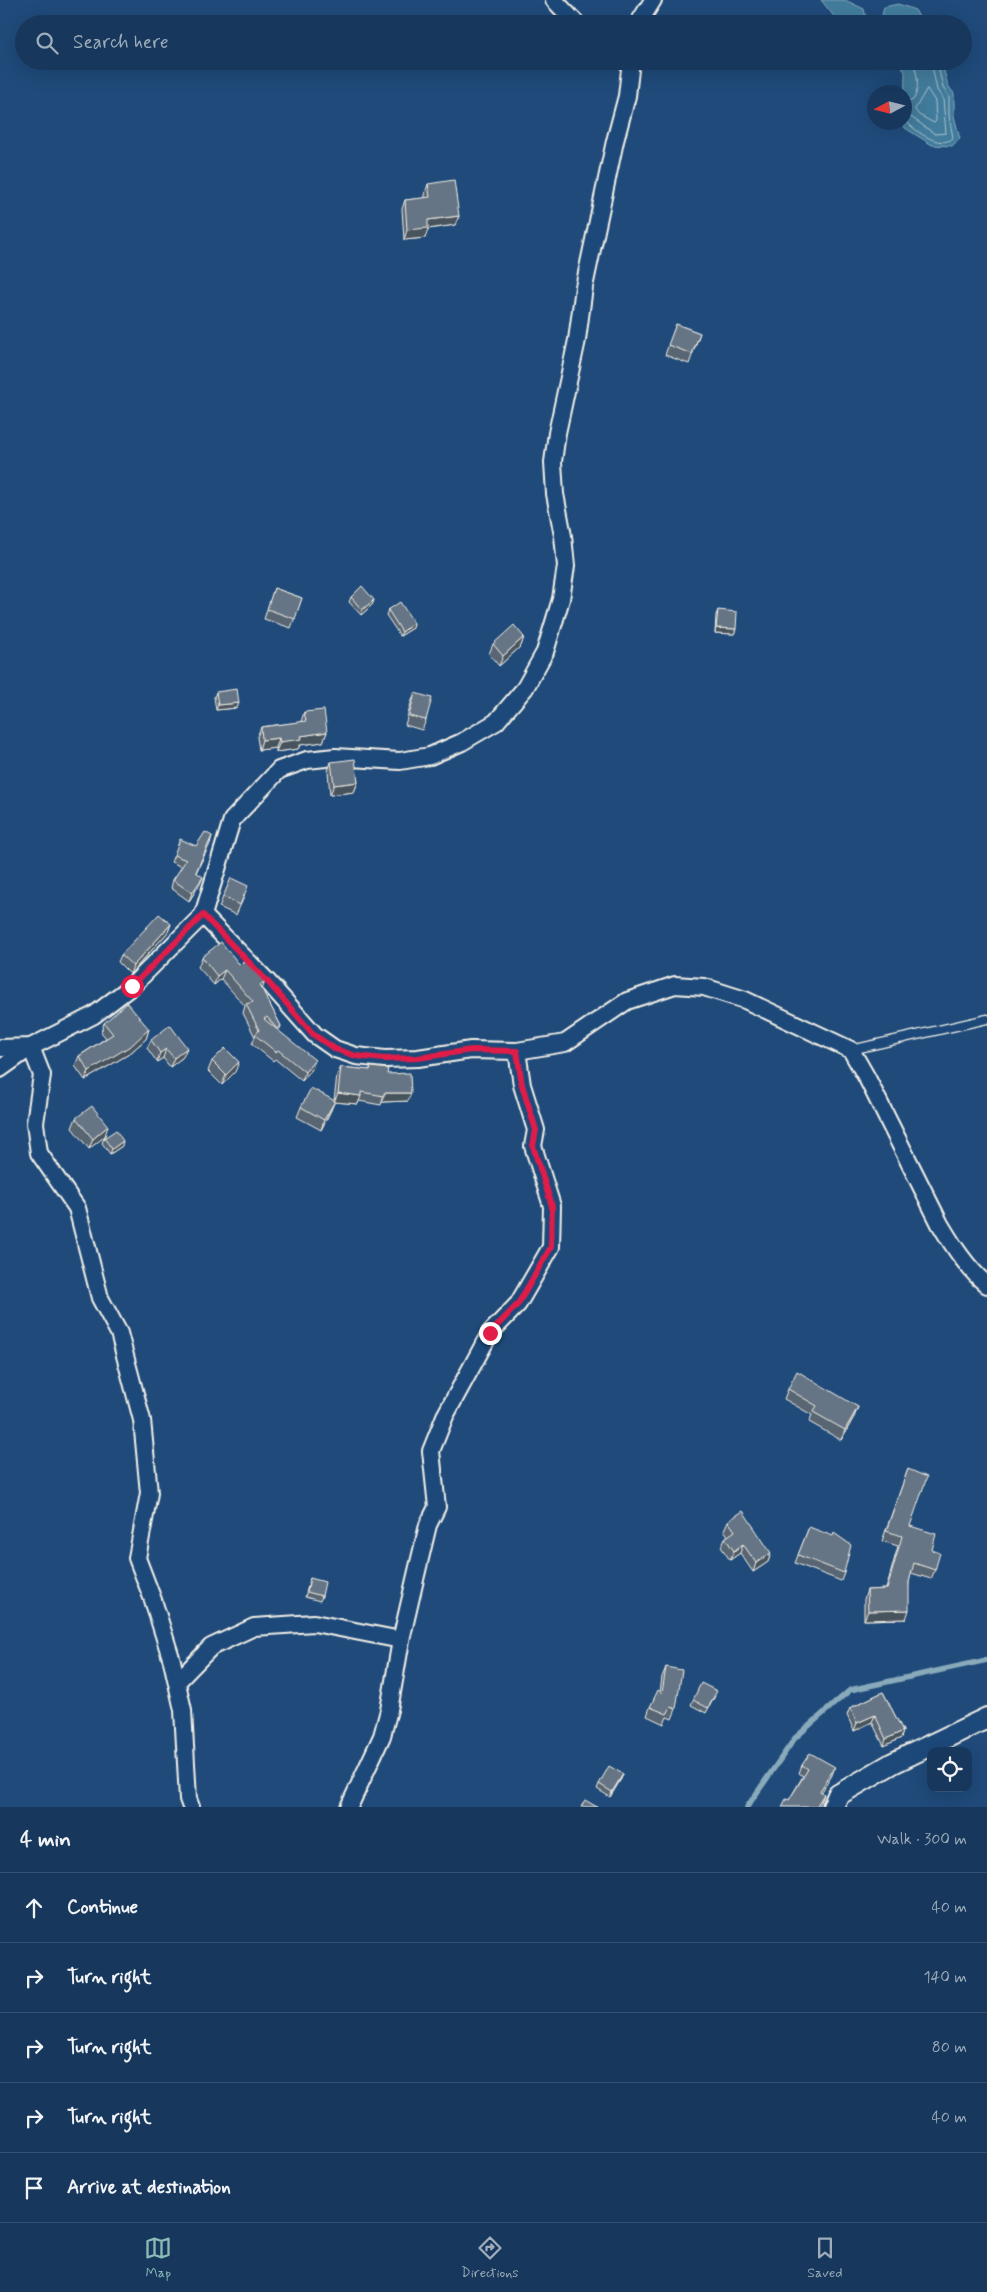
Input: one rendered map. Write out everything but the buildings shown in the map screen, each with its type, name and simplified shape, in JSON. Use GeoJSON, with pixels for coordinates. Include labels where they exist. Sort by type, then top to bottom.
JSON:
{"type":"FeatureCollection","features":[{"type":"Feature","properties":{"kind":"street"},"geometry":{"type":"LineString","coordinates":[[554,0],[568,15]]}},
{"type":"Feature","properties":{"kind":"street"},"geometry":{"type":"LineString","coordinates":[[644,15],[653,0]]}},
{"type":"Feature","properties":{"kind":"street"},"geometry":{"type":"LineString","coordinates":[[0,1069],[31,1047],[94,1015],[132,986],[203,915],[232,820],[279,770],[307,760],[335,757],[400,761],[430,756],[462,742],[496,722],[525,688],[545,652],[561,599],[566,566],[563,536],[555,494],[553,462],[557,433],[577,340],[584,287],[610,160],[627,96],[630,70]]}},
{"type":"Feature","properties":{"kind":"street"},"geometry":{"type":"LineString","coordinates":[[203,915],[268,982],[314,1035],[335,1049],[356,1056],[384,1059],[418,1058],[471,1050],[517,1051],[565,1043],[627,1001],[675,985],[704,987],[745,1000],[851,1050],[868,1078],[940,1224],[953,1246],[976,1275],[987,1284]]}},
{"type":"Feature","properties":{"kind":"street"},"geometry":{"type":"LineString","coordinates":[[0,1048],[31,1047]]}},
{"type":"Feature","properties":{"kind":"street"},"geometry":{"type":"LineString","coordinates":[[31,1047],[42,1075],[36,1123],[39,1153],[77,1208],[100,1298],[119,1334],[142,1420],[149,1493],[137,1558],[153,1600],[177,1682],[183,1710],[188,1799],[191,1807]]}},
{"type":"Feature","properties":{"kind":"street"},"geometry":{"type":"LineString","coordinates":[[349,1807],[382,1736],[389,1710],[401,1640],[428,1525],[437,1507],[431,1451],[445,1416],[490,1333],[518,1304],[551,1247],[552,1206],[533,1146],[536,1130],[522,1085],[517,1051]]}},
{"type":"Feature","properties":{"kind":"street"},"geometry":{"type":"LineString","coordinates":[[177,1682],[210,1647],[254,1627],[314,1623],[401,1640]]}},
{"type":"Feature","properties":{"kind":"street"},"geometry":{"type":"LineString","coordinates":[[833,1807],[838,1795],[893,1763],[987,1718]]}},
{"type":"Feature","properties":{"kind":"lane"},"geometry":{"type":"LineString","coordinates":[[851,1050],[987,1019]]}},
{"type":"Feature","properties":{"kind":"water"},"geometry":{"type":"Polygon","coordinates":[[[821,0],[845,0],[864,9],[865,15],[833,15],[821,0]]]}},
{"type":"Feature","properties":{"kind":"water"},"geometry":{"type":"Polygon","coordinates":[[[898,4],[915,10],[918,15],[882,15],[884,7],[898,4]]]}},
{"type":"Feature","properties":{"kind":"water"},"geometry":{"type":"Polygon","coordinates":[[[904,70],[943,70],[947,83],[954,93],[954,116],[960,139],[952,146],[932,145],[908,130],[912,130],[912,85],[905,85],[904,70]]]}},
{"type":"Feature","properties":{"kind":"waterway"},"geometry":{"type":"LineString","coordinates":[[747,1807],[795,1738],[850,1690],[987,1660]]}},
{"type":"Feature","properties":{"kind":"route"},"geometry":{"type":"LineString","coordinates":[[132,986],[203,915],[268,982],[314,1035],[335,1049],[356,1056],[384,1059],[418,1058],[471,1050],[517,1051],[522,1085],[536,1130],[533,1146],[552,1206],[551,1247],[518,1304],[490,1333]]}}]}
